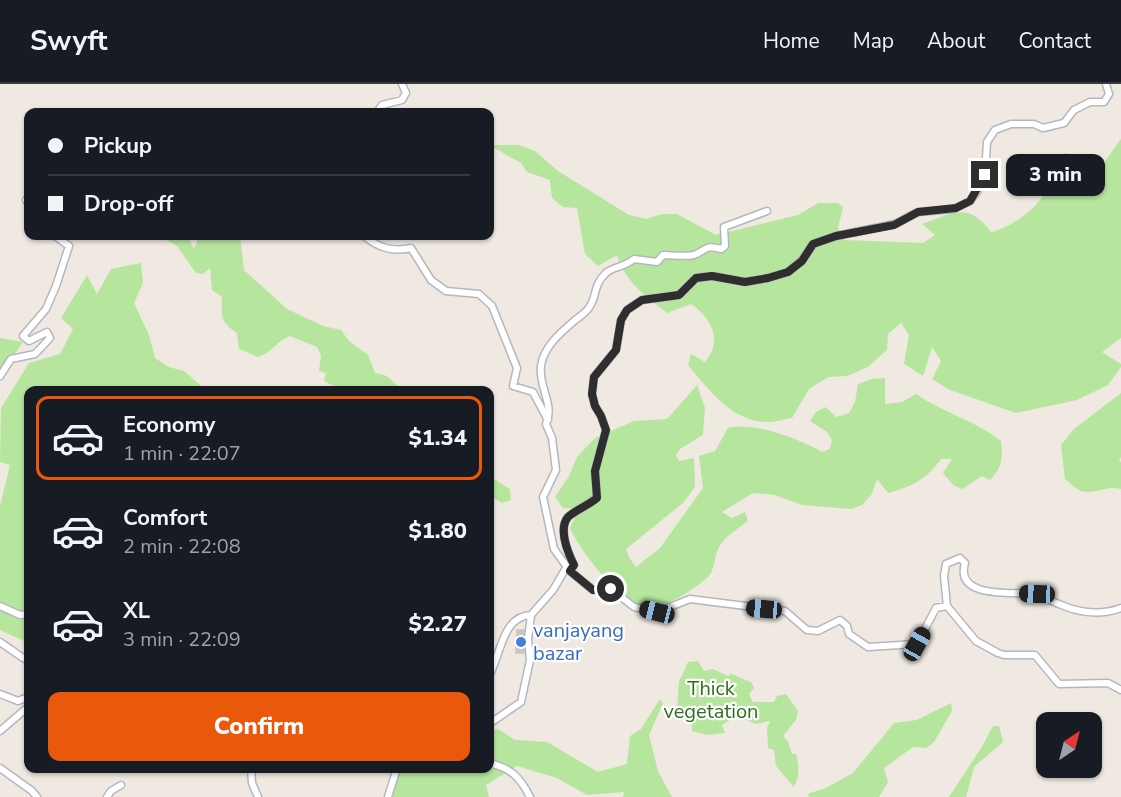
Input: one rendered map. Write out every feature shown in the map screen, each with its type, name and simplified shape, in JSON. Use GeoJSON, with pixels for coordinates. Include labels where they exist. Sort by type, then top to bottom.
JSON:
{"type":"FeatureCollection","features":[{"type":"Feature","properties":{"kind":"street"},"geometry":{"type":"LineString","coordinates":[[380,108],[382,105],[402,100],[406,93],[402,84]]}},
{"type":"Feature","properties":{"kind":"street"},"geometry":{"type":"LineString","coordinates":[[494,720],[523,698],[530,660],[528,639],[531,615],[574,565],[567,552],[564,527],[568,517],[587,507],[597,498],[595,471],[606,430],[592,394],[594,377],[616,350],[621,320],[627,310],[642,300],[679,295],[696,278],[712,276],[745,282],[788,272],[802,261],[813,244],[836,236],[894,225],[918,212],[956,208],[970,201],[985,175],[987,142],[995,130],[1011,124],[1034,124],[1043,128],[1064,123],[1074,110],[1090,102],[1104,102],[1109,94],[1106,84]]}},
{"type":"Feature","properties":{"kind":"street"},"geometry":{"type":"LineString","coordinates":[[767,211],[724,227],[725,246],[722,249],[713,246],[702,249],[695,255],[663,255],[657,262],[634,259],[624,267],[613,268],[605,274],[595,288],[591,306],[553,341],[547,350],[541,366],[544,393],[551,408],[546,424],[552,438],[556,470],[543,497],[554,549],[570,571],[593,590],[611,589],[634,607],[657,612],[690,599],[733,603],[746,608],[785,611],[807,630],[818,631],[840,620],[847,626],[849,634],[868,647],[917,644],[936,608],[947,606]]}},
{"type":"Feature","properties":{"kind":"street"},"geometry":{"type":"LineString","coordinates":[[0,376],[11,359],[35,354],[50,338],[47,333],[29,342],[23,336],[46,309],[62,270],[69,246],[61,240]]}},
{"type":"Feature","properties":{"kind":"street"},"geometry":{"type":"LineString","coordinates":[[369,240],[375,245],[388,249],[411,248],[431,280],[446,291],[479,294],[492,306],[517,368],[513,386],[533,392],[548,421]]}},
{"type":"Feature","properties":{"kind":"street"},"geometry":{"type":"LineString","coordinates":[[1121,608],[1097,614],[1075,610],[1037,594],[985,591],[967,580],[963,569],[964,563],[960,558],[946,564],[944,576],[947,606],[976,641],[1004,656],[1035,655],[1052,679],[1059,684],[1108,683],[1121,690]]}},
{"type":"Feature","properties":{"kind":"street"},"geometry":{"type":"LineString","coordinates":[[0,606],[20,615],[24,614]]}},
{"type":"Feature","properties":{"kind":"street"},"geometry":{"type":"LineString","coordinates":[[494,663],[506,632],[514,619],[521,615],[531,615]]}},
{"type":"Feature","properties":{"kind":"street"},"geometry":{"type":"LineString","coordinates":[[0,642],[24,659]]}},
{"type":"Feature","properties":{"kind":"street"},"geometry":{"type":"LineString","coordinates":[[0,694],[18,700],[24,698]]}},
{"type":"Feature","properties":{"kind":"street"},"geometry":{"type":"LineString","coordinates":[[0,731],[24,710]]}},
{"type":"Feature","properties":{"kind":"street"},"geometry":{"type":"LineString","coordinates":[[494,764],[514,772],[530,797]]}},
{"type":"Feature","properties":{"kind":"street"},"geometry":{"type":"LineString","coordinates":[[0,768],[33,791],[37,797]]}},
{"type":"Feature","properties":{"kind":"street"},"geometry":{"type":"LineString","coordinates":[[251,773],[252,783],[258,797]]}},
{"type":"Feature","properties":{"kind":"street"},"geometry":{"type":"LineString","coordinates":[[388,797],[395,773]]}},
{"type":"Feature","properties":{"kind":"street"},"geometry":{"type":"LineString","coordinates":[[107,797],[111,791],[121,785]]}},
{"type":"Feature","properties":{"kind":"green space"},"geometry":{"type":"Polygon","coordinates":[[[1121,139],[1121,338],[1102,352],[1121,364],[1121,367],[1108,385],[1077,400],[1016,413],[950,390],[932,379],[941,361],[932,347],[923,376],[904,364],[909,335],[901,323],[888,334],[887,350],[868,367],[847,376],[828,377],[809,389],[792,418],[769,422],[756,421],[733,411],[713,394],[688,365],[691,354],[705,362],[713,346],[713,330],[705,316],[691,304],[667,313],[631,281],[617,255],[598,266],[585,254],[577,208],[563,207],[552,198],[550,180],[527,172],[521,163],[494,148],[494,145],[519,145],[535,151],[558,171],[629,215],[646,219],[662,214],[677,214],[716,235],[798,215],[818,203],[838,203],[843,207],[838,228],[845,240],[923,243],[935,235],[922,224],[951,214],[960,212],[975,216],[991,232],[1006,227],[1022,217],[1037,204],[1045,190],[1045,157],[1067,153],[1089,170],[1103,164],[1121,139]]]}},
{"type":"Feature","properties":{"kind":"green space"},"geometry":{"type":"Polygon","coordinates":[[[167,240],[190,240],[194,249],[197,240],[240,240],[244,270],[287,309],[323,326],[341,330],[349,341],[368,355],[375,373],[387,376],[398,386],[334,386],[324,381],[326,373],[319,371],[321,356],[317,347],[290,336],[258,357],[239,349],[237,333],[227,325],[223,318],[222,297],[212,290],[210,268],[203,274],[196,273],[177,246],[167,240]]]}},
{"type":"Feature","properties":{"kind":"green space"},"geometry":{"type":"Polygon","coordinates":[[[141,263],[143,283],[134,303],[149,335],[155,358],[169,367],[184,371],[201,386],[24,386],[24,641],[0,630],[0,506],[10,465],[0,462],[1,408],[29,363],[60,354],[73,329],[61,318],[87,275],[97,294],[111,269],[141,263]]]}},
{"type":"Feature","properties":{"kind":"green space"},"geometry":{"type":"Polygon","coordinates":[[[0,338],[23,342],[0,375],[0,338]]]}},
{"type":"Feature","properties":{"kind":"green space"},"geometry":{"type":"Polygon","coordinates":[[[885,378],[885,404],[902,402],[916,394],[1001,441],[1001,462],[990,480],[982,476],[962,489],[953,485],[943,473],[952,459],[941,459],[924,477],[896,491],[888,493],[877,479],[872,494],[862,505],[851,509],[802,505],[775,495],[753,493],[722,512],[732,518],[745,512],[748,521],[721,544],[712,572],[707,578],[676,599],[658,606],[640,605],[620,593],[610,583],[582,549],[570,528],[575,517],[585,511],[563,508],[555,497],[569,476],[577,457],[595,438],[634,421],[667,419],[697,385],[705,408],[703,435],[680,449],[676,455],[679,461],[694,458],[695,487],[683,503],[626,549],[636,567],[660,548],[703,488],[699,456],[715,451],[728,428],[739,426],[776,432],[822,452],[830,449],[832,440],[827,432],[810,421],[816,412],[826,407],[836,417],[849,413],[855,402],[858,384],[872,379],[885,378]]]}},
{"type":"Feature","properties":{"kind":"green space"},"geometry":{"type":"Polygon","coordinates":[[[1121,393],[1121,457],[1119,461],[1121,462],[1121,489],[1081,491],[1065,479],[1061,445],[1074,429],[1121,393]]]}},
{"type":"Feature","properties":{"kind":"green space"},"geometry":{"type":"Polygon","coordinates":[[[494,479],[510,489],[511,500],[502,503],[494,498],[494,479]]]}},
{"type":"Feature","properties":{"kind":"green space","name":"Thick vegetation"},"geometry":{"type":"Polygon","coordinates":[[[698,661],[704,671],[713,669],[751,682],[754,688],[749,694],[753,702],[774,702],[777,696],[786,694],[798,711],[796,720],[783,736],[788,741],[792,754],[796,754],[798,775],[794,787],[776,766],[774,750],[768,748],[767,728],[770,721],[756,724],[736,716],[722,725],[725,733],[707,735],[692,731],[689,717],[677,709],[679,682],[688,662],[698,661]]]}},
{"type":"Feature","properties":{"kind":"green space"},"geometry":{"type":"Polygon","coordinates":[[[660,699],[663,703],[649,735],[658,771],[672,797],[623,797],[624,792],[587,795],[557,778],[517,766],[486,785],[489,797],[385,797],[392,773],[494,773],[494,730],[498,729],[515,740],[547,742],[598,772],[627,764],[630,736],[641,729],[660,699]]]}},
{"type":"Feature","properties":{"kind":"green space"},"geometry":{"type":"Polygon","coordinates":[[[951,703],[952,711],[934,742],[926,748],[913,747],[884,768],[888,782],[879,797],[809,797],[807,794],[826,788],[853,773],[894,723],[917,720],[951,703]]]}},
{"type":"Feature","properties":{"kind":"green space"},"geometry":{"type":"Polygon","coordinates":[[[993,726],[999,726],[1003,742],[974,767],[966,797],[949,797],[983,745],[993,726]]]}},
{"type":"Feature","properties":{"kind":"building","name":"vanjayang bazar"},"geometry":{"type":"Polygon","coordinates":[[[517,630],[524,630],[524,653],[516,653],[517,630]]]}},
{"type":"Feature","properties":{"kind":"place","name":"vanjayang bazar"},"geometry":{"type":"Point","coordinates":[521,642]}},
{"type":"Feature","properties":{"kind":"route"},"geometry":{"type":"LineString","coordinates":[[611,589],[593,590],[570,571],[574,565],[567,552],[564,527],[568,517],[587,507],[597,498],[595,471],[606,430],[592,394],[594,377],[616,350],[621,320],[627,310],[642,300],[679,295],[696,278],[712,276],[745,282],[788,272],[802,261],[813,244],[836,236],[894,225],[918,212],[956,208],[970,201],[985,175]]}}]}
